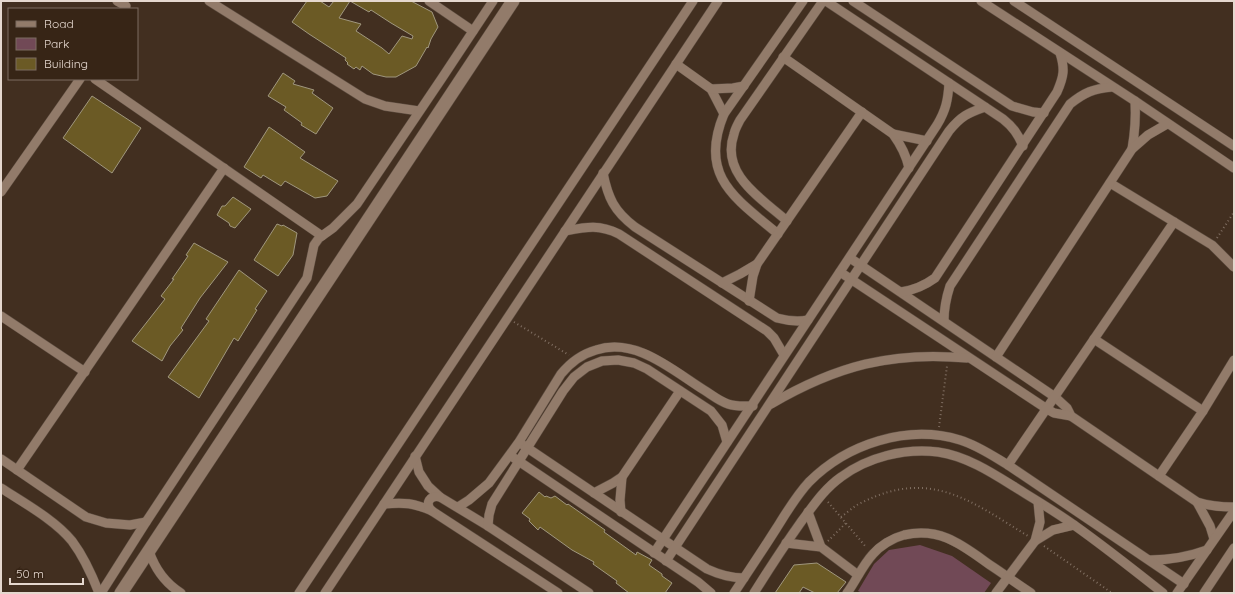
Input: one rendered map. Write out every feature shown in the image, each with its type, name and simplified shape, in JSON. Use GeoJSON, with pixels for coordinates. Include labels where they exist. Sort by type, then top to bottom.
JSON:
{"type":"FeatureCollection","features":[{"type":"Feature","properties":{"kind":"street"},"geometry":{"type":"LineString","coordinates":[[117,1],[126,5]]}},
{"type":"Feature","properties":{"kind":"street"},"geometry":{"type":"LineString","coordinates":[[209,1],[365,98],[385,106],[419,111]]}},
{"type":"Feature","properties":{"kind":"street"},"geometry":{"type":"LineString","coordinates":[[430,1],[473,31]]}},
{"type":"Feature","properties":{"kind":"street"},"geometry":{"type":"LineString","coordinates":[[100,593],[307,278],[314,245],[356,204],[493,1]]}},
{"type":"Feature","properties":{"kind":"street"},"geometry":{"type":"LineString","coordinates":[[121,593],[513,1]]}},
{"type":"Feature","properties":{"kind":"street"},"geometry":{"type":"LineString","coordinates":[[298,593],[693,1]]}},
{"type":"Feature","properties":{"kind":"street"},"geometry":{"type":"LineString","coordinates":[[325,593],[718,1]]}},
{"type":"Feature","properties":{"kind":"street"},"geometry":{"type":"LineString","coordinates":[[778,234],[727,188],[718,170],[715,150],[718,130],[724,114],[803,1]]}},
{"type":"Feature","properties":{"kind":"street"},"geometry":{"type":"LineString","coordinates":[[787,220],[741,180],[734,165],[731,150],[733,134],[740,120],[783,57],[824,1],[1003,118],[1012,126],[1023,146]]}},
{"type":"Feature","properties":{"kind":"street"},"geometry":{"type":"LineString","coordinates":[[853,1],[1012,106],[1033,112],[1044,113]]}},
{"type":"Feature","properties":{"kind":"street"},"geometry":{"type":"LineString","coordinates":[[981,1],[1135,101],[1234,168]]}},
{"type":"Feature","properties":{"kind":"street"},"geometry":{"type":"LineString","coordinates":[[1014,1],[1234,146]]}},
{"type":"Feature","properties":{"kind":"street"},"geometry":{"type":"LineString","coordinates":[[901,292],[919,288],[935,278],[984,205],[1058,92],[1063,80],[1064,66],[1060,53]]}},
{"type":"Feature","properties":{"kind":"street"},"geometry":{"type":"LineString","coordinates":[[783,57],[893,134],[901,144],[906,155],[909,168]]}},
{"type":"Feature","properties":{"kind":"street"},"geometry":{"type":"LineString","coordinates":[[676,64],[711,89],[724,114]]}},
{"type":"Feature","properties":{"kind":"street"},"geometry":{"type":"LineString","coordinates":[[1,192],[79,80]]}},
{"type":"Feature","properties":{"kind":"street"},"geometry":{"type":"LineString","coordinates":[[96,80],[322,236]]}},
{"type":"Feature","properties":{"kind":"street"},"geometry":{"type":"LineString","coordinates":[[654,553],[927,141],[944,113],[950,83]]}},
{"type":"Feature","properties":{"kind":"street"},"geometry":{"type":"LineString","coordinates":[[711,89],[728,89],[744,86]]}},
{"type":"Feature","properties":{"kind":"street"},"geometry":{"type":"LineString","coordinates":[[944,321],[945,303],[950,286],[1070,104],[1082,94],[1097,88],[1112,87]]}},
{"type":"Feature","properties":{"kind":"street"},"geometry":{"type":"LineString","coordinates":[[1132,149],[1136,122],[1135,101]]}},
{"type":"Feature","properties":{"kind":"street"},"geometry":{"type":"LineString","coordinates":[[1003,118],[1012,106]]}},
{"type":"Feature","properties":{"kind":"street"},"geometry":{"type":"LineString","coordinates":[[666,561],[958,120],[970,112],[985,107]]}},
{"type":"Feature","properties":{"kind":"street"},"geometry":{"type":"LineString","coordinates":[[749,301],[753,276],[757,264],[862,112]]}},
{"type":"Feature","properties":{"kind":"street"},"geometry":{"type":"LineString","coordinates":[[996,357],[1132,149],[1148,135],[1167,124]]}},
{"type":"Feature","properties":{"kind":"street"},"geometry":{"type":"LineString","coordinates":[[893,134],[927,141]]}},
{"type":"Feature","properties":{"kind":"street"},"geometry":{"type":"LineString","coordinates":[[18,470],[224,168]]}},
{"type":"Feature","properties":{"kind":"street"},"geometry":{"type":"LineString","coordinates":[[604,173],[607,191],[612,202],[618,212],[626,220],[777,318],[798,322],[808,320]]}},
{"type":"Feature","properties":{"kind":"street"},"geometry":{"type":"LineString","coordinates":[[1110,183],[1212,245],[1234,267]]}},
{"type":"Feature","properties":{"kind":"street"},"geometry":{"type":"LineString","coordinates":[[984,205],[998,214]]}},
{"type":"Feature","properties":{"kind":"street"},"geometry":{"type":"LineString","coordinates":[[1008,465],[1174,222]]}},
{"type":"Feature","properties":{"kind":"street"},"geometry":{"type":"LineString","coordinates":[[566,231],[591,227],[610,230],[759,326],[774,338],[784,356]]}},
{"type":"Feature","properties":{"kind":"street"},"geometry":{"type":"LineString","coordinates":[[850,258],[1055,397],[1067,408],[1071,416]]}},
{"type":"Feature","properties":{"kind":"street"},"geometry":{"type":"LineString","coordinates":[[722,283],[757,264]]}},
{"type":"Feature","properties":{"kind":"street"},"geometry":{"type":"LineString","coordinates":[[840,272],[1047,409],[1054,413],[1071,416],[1196,502],[1210,506],[1234,507]]}},
{"type":"Feature","properties":{"kind":"street"},"geometry":{"type":"LineString","coordinates":[[759,326],[768,312]]}},
{"type":"Feature","properties":{"kind":"street"},"geometry":{"type":"LineString","coordinates":[[1,316],[85,372]]}},
{"type":"Feature","properties":{"kind":"street"},"geometry":{"type":"LineString","coordinates":[[1094,339],[1203,411]]}},
{"type":"Feature","properties":{"kind":"street"},"geometry":{"type":"LineString","coordinates":[[458,507],[489,483],[519,442],[567,366],[576,359],[606,346],[621,346],[639,350],[720,400],[733,405],[752,406]]}},
{"type":"Feature","properties":{"kind":"street"},"geometry":{"type":"LineString","coordinates":[[770,404],[797,389],[826,376],[855,366],[917,356],[969,358]]}},
{"type":"Feature","properties":{"kind":"street"},"geometry":{"type":"LineString","coordinates":[[488,526],[492,504],[563,392],[574,377],[587,367],[602,361],[618,360],[634,363],[647,369],[711,411],[722,424],[727,442]]}},
{"type":"Feature","properties":{"kind":"street"},"geometry":{"type":"LineString","coordinates":[[1159,476],[1203,411],[1234,360]]}},
{"type":"Feature","properties":{"kind":"street"},"geometry":{"type":"LineString","coordinates":[[594,493],[604,489],[622,477],[680,391]]}},
{"type":"Feature","properties":{"kind":"street"},"geometry":{"type":"LineString","coordinates":[[711,411],[718,412],[722,406],[720,400]]}},
{"type":"Feature","properties":{"kind":"street"},"geometry":{"type":"LineString","coordinates":[[734,593],[791,505],[809,483],[831,463],[857,448],[884,439],[914,435],[938,434],[962,440],[980,448],[1008,465],[1184,584]]}},
{"type":"Feature","properties":{"kind":"street"},"geometry":{"type":"LineString","coordinates":[[519,442],[707,569],[719,575],[731,578],[744,578]]}},
{"type":"Feature","properties":{"kind":"street"},"geometry":{"type":"LineString","coordinates":[[754,593],[808,512],[821,495],[841,477],[863,464],[888,455],[913,451],[939,452],[956,457],[1000,478],[1074,525],[1164,593]]}},
{"type":"Feature","properties":{"kind":"street"},"geometry":{"type":"LineString","coordinates":[[510,455],[698,582],[711,593]]}},
{"type":"Feature","properties":{"kind":"street"},"geometry":{"type":"LineString","coordinates":[[416,456],[419,472],[428,486],[440,497],[488,526],[589,593]]}},
{"type":"Feature","properties":{"kind":"street"},"geometry":{"type":"LineString","coordinates":[[1,459],[86,517],[106,523],[130,525],[146,522]]}},
{"type":"Feature","properties":{"kind":"street"},"geometry":{"type":"LineString","coordinates":[[621,512],[620,500],[622,477]]}},
{"type":"Feature","properties":{"kind":"street"},"geometry":{"type":"LineString","coordinates":[[2,491],[56,525],[72,541],[83,558],[100,593]]}},
{"type":"Feature","properties":{"kind":"street"},"geometry":{"type":"LineString","coordinates":[[432,511],[429,508],[429,500],[436,496],[440,497]]}},
{"type":"Feature","properties":{"kind":"street"},"geometry":{"type":"LineString","coordinates":[[384,504],[401,502],[417,505],[432,511],[558,593]]}},
{"type":"Feature","properties":{"kind":"street"},"geometry":{"type":"LineString","coordinates":[[996,593],[1035,541],[1040,522],[1038,502]]}},
{"type":"Feature","properties":{"kind":"street"},"geometry":{"type":"LineString","coordinates":[[1196,502],[1210,526],[1214,539]]}},
{"type":"Feature","properties":{"kind":"street"},"geometry":{"type":"LineString","coordinates":[[1178,593],[1234,511]]}},
{"type":"Feature","properties":{"kind":"street"},"geometry":{"type":"LineString","coordinates":[[808,512],[821,547]]}},
{"type":"Feature","properties":{"kind":"street"},"geometry":{"type":"LineString","coordinates":[[1035,541],[1054,530],[1074,525]]}},
{"type":"Feature","properties":{"kind":"street"},"geometry":{"type":"LineString","coordinates":[[847,593],[872,554],[885,544],[899,537],[914,533],[931,533],[944,536],[966,547],[1031,593]]}},
{"type":"Feature","properties":{"kind":"street"},"geometry":{"type":"LineString","coordinates":[[786,543],[821,547],[858,575]]}},
{"type":"Feature","properties":{"kind":"street"},"geometry":{"type":"LineString","coordinates":[[1204,593],[1234,548]]}},
{"type":"Feature","properties":{"kind":"street"},"geometry":{"type":"LineString","coordinates":[[1150,560],[1179,558],[1207,550]]}},
{"type":"Feature","properties":{"kind":"street"},"geometry":{"type":"LineString","coordinates":[[149,551],[153,563],[159,573],[167,582],[181,593]]}},
{"type":"Feature","properties":{"kind":"path"},"geometry":{"type":"LineString","coordinates":[[1212,245],[1234,212]]}},
{"type":"Feature","properties":{"kind":"path"},"geometry":{"type":"LineString","coordinates":[[507,318],[576,359]]}},
{"type":"Feature","properties":{"kind":"path"},"geometry":{"type":"LineString","coordinates":[[938,434],[948,356]]}},
{"type":"Feature","properties":{"kind":"path"},"geometry":{"type":"LineString","coordinates":[[841,518],[862,502],[887,492],[913,488],[941,490],[958,495],[975,504],[1035,541],[1112,593]]}},
{"type":"Feature","properties":{"kind":"path"},"geometry":{"type":"LineString","coordinates":[[821,495],[872,554]]}},
{"type":"Feature","properties":{"kind":"path"},"geometry":{"type":"LineString","coordinates":[[821,547],[846,523]]}},
{"type":"Feature","properties":{"kind":"green space"},"geometry":{"type":"Polygon","coordinates":[[[920,545],[952,556],[991,583],[984,593],[862,593],[858,591],[874,564],[889,550],[920,545]]]}},
{"type":"Feature","properties":{"kind":"building"},"geometry":{"type":"Polygon","coordinates":[[[307,1],[320,1],[329,7],[334,1],[350,1],[411,1],[432,12],[438,27],[428,48],[427,47],[416,66],[396,77],[386,77],[373,74],[362,66],[360,70],[356,67],[354,69],[347,64],[348,63],[345,60],[346,58],[292,22],[307,1]],[[350,1],[339,18],[361,24],[356,31],[389,54],[402,36],[412,39],[413,36],[371,10],[369,12],[350,1]]]}},
{"type":"Feature","properties":{"kind":"building"},"geometry":{"type":"Polygon","coordinates":[[[283,73],[295,81],[293,84],[314,90],[312,93],[333,108],[316,134],[301,125],[302,123],[284,110],[286,107],[268,96],[283,73]]]}},
{"type":"Feature","properties":{"kind":"building"},"geometry":{"type":"Polygon","coordinates":[[[92,96],[141,128],[112,173],[63,138],[92,96]]]}},
{"type":"Feature","properties":{"kind":"building"},"geometry":{"type":"Polygon","coordinates":[[[269,127],[305,152],[300,158],[338,181],[327,196],[315,198],[285,181],[281,186],[263,175],[261,178],[244,167],[269,127]]]}},
{"type":"Feature","properties":{"kind":"building"},"geometry":{"type":"Polygon","coordinates":[[[233,197],[251,209],[235,228],[230,226],[229,223],[217,215],[222,206],[225,206],[233,197]]]}},
{"type":"Feature","properties":{"kind":"building"},"geometry":{"type":"Polygon","coordinates":[[[277,224],[283,225],[297,233],[293,255],[278,276],[254,260],[277,224]]]}},
{"type":"Feature","properties":{"kind":"building"},"geometry":{"type":"Polygon","coordinates":[[[194,243],[228,262],[200,298],[181,328],[183,330],[170,346],[162,361],[132,341],[165,299],[161,296],[174,279],[172,279],[188,256],[186,255],[194,243]]]}},
{"type":"Feature","properties":{"kind":"building"},"geometry":{"type":"Polygon","coordinates":[[[239,270],[267,291],[255,309],[257,310],[238,341],[234,338],[199,398],[168,377],[209,321],[206,319],[239,270]]]}},
{"type":"Feature","properties":{"kind":"building"},"geometry":{"type":"Polygon","coordinates":[[[539,492],[545,497],[551,498],[555,496],[605,530],[604,532],[636,555],[637,552],[652,560],[649,565],[672,583],[665,593],[629,593],[616,583],[617,581],[593,564],[594,562],[572,550],[540,527],[538,530],[529,521],[530,519],[522,513],[539,492]]]}},
{"type":"Feature","properties":{"kind":"building"},"geometry":{"type":"Polygon","coordinates":[[[817,563],[846,582],[837,593],[815,593],[803,587],[799,593],[775,593],[794,565],[817,563]]]}}]}
